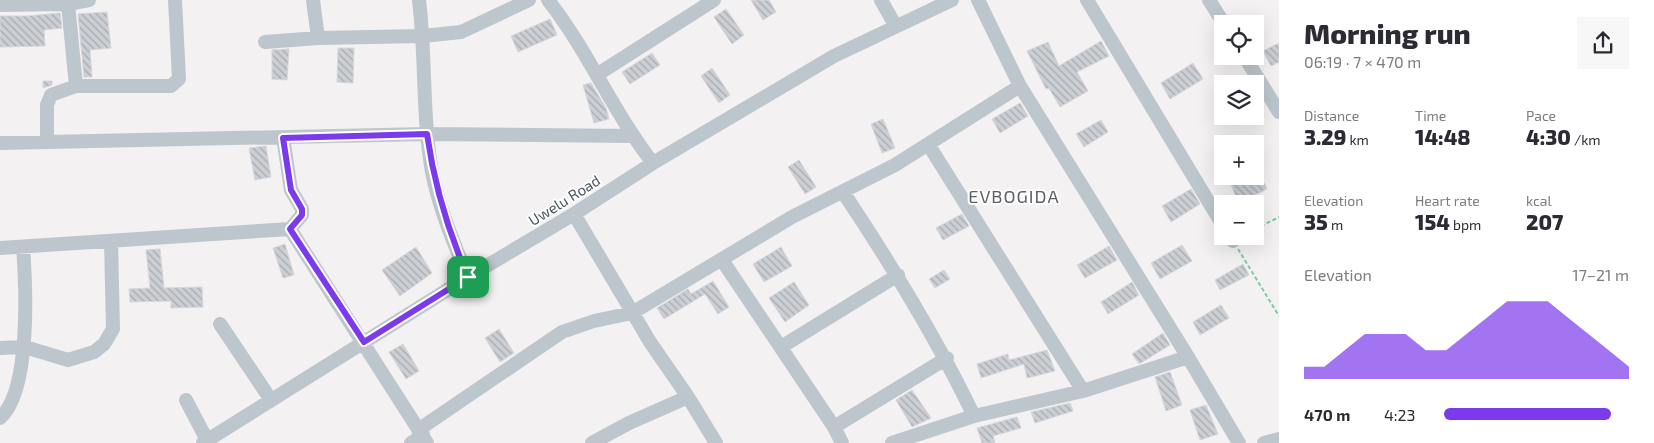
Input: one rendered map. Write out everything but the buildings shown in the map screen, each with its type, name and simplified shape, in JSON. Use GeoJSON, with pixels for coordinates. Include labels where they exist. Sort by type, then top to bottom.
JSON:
{"type":"FeatureCollection","features":[{"type":"Feature","properties":{"kind":"street"},"geometry":{"type":"LineString","coordinates":[[0,5],[68,4],[89,0]]}},
{"type":"Feature","properties":{"kind":"street"},"geometry":{"type":"LineString","coordinates":[[47,140],[47,105],[51,95],[76,86],[171,86],[179,79],[175,0]]}},
{"type":"Feature","properties":{"kind":"street"},"geometry":{"type":"LineString","coordinates":[[312,0],[318,38]]}},
{"type":"Feature","properties":{"kind":"street"},"geometry":{"type":"LineString","coordinates":[[419,0],[423,36],[427,134],[433,174],[454,245],[468,277]]}},
{"type":"Feature","properties":{"kind":"street"},"geometry":{"type":"LineString","coordinates":[[265,42],[318,38],[423,36],[461,32],[529,0]]}},
{"type":"Feature","properties":{"kind":"street"},"geometry":{"type":"LineString","coordinates":[[548,0],[564,21],[598,74],[632,136],[653,163]]}},
{"type":"Feature","properties":{"kind":"street"},"geometry":{"type":"LineString","coordinates":[[598,74],[714,0]]}},
{"type":"Feature","properties":{"kind":"street"},"geometry":{"type":"LineString","coordinates":[[881,0],[895,26]]}},
{"type":"Feature","properties":{"kind":"street","name":"Uwelu Road"},"geometry":{"type":"LineString","coordinates":[[205,442],[468,277],[574,214],[653,163],[834,56],[952,0]]}},
{"type":"Feature","properties":{"kind":"street"},"geometry":{"type":"LineString","coordinates":[[978,0],[1020,86],[1239,443]]}},
{"type":"Feature","properties":{"kind":"street"},"geometry":{"type":"LineString","coordinates":[[1087,0],[1214,211]]}},
{"type":"Feature","properties":{"kind":"street"},"geometry":{"type":"LineString","coordinates":[[1209,0],[1218,15]]}},
{"type":"Feature","properties":{"kind":"street"},"geometry":{"type":"LineString","coordinates":[[68,4],[76,86]]}},
{"type":"Feature","properties":{"kind":"street"},"geometry":{"type":"LineString","coordinates":[[1250,65],[1279,112]]}},
{"type":"Feature","properties":{"kind":"street"},"geometry":{"type":"LineString","coordinates":[[290,229],[364,342],[420,438],[562,332],[594,321],[632,313],[792,217],[895,165],[1020,86]]}},
{"type":"Feature","properties":{"kind":"street"},"geometry":{"type":"LineString","coordinates":[[0,143],[47,140],[283,138],[427,134],[632,136]]}},
{"type":"Feature","properties":{"kind":"street"},"geometry":{"type":"LineString","coordinates":[[0,248],[290,229],[302,215],[302,209],[291,190],[283,138]]}},
{"type":"Feature","properties":{"kind":"street"},"geometry":{"type":"LineString","coordinates":[[928,144],[1083,391]]}},
{"type":"Feature","properties":{"kind":"street"},"geometry":{"type":"LineString","coordinates":[[843,192],[898,275],[947,358],[974,416]]}},
{"type":"Feature","properties":{"kind":"street"},"geometry":{"type":"LineString","coordinates":[[574,214],[632,313],[716,443]]}},
{"type":"Feature","properties":{"kind":"street"},"geometry":{"type":"LineString","coordinates":[[0,348],[25,347],[68,360],[94,352],[104,344],[113,329],[111,241]]}},
{"type":"Feature","properties":{"kind":"street"},"geometry":{"type":"LineString","coordinates":[[0,418],[12,401],[25,347],[26,287],[23,247]]}},
{"type":"Feature","properties":{"kind":"street"},"geometry":{"type":"LineString","coordinates":[[722,260],[834,427],[842,443]]}},
{"type":"Feature","properties":{"kind":"street"},"geometry":{"type":"LineString","coordinates":[[781,347],[898,275]]}},
{"type":"Feature","properties":{"kind":"street"},"geometry":{"type":"LineString","coordinates":[[220,324],[271,400]]}},
{"type":"Feature","properties":{"kind":"street"},"geometry":{"type":"LineString","coordinates":[[892,443],[974,416],[1083,391],[1188,357]]}},
{"type":"Feature","properties":{"kind":"street"},"geometry":{"type":"LineString","coordinates":[[834,427],[947,358]]}},
{"type":"Feature","properties":{"kind":"street"},"geometry":{"type":"LineString","coordinates":[[592,443],[629,422],[688,397]]}},
{"type":"Feature","properties":{"kind":"street"},"geometry":{"type":"LineString","coordinates":[[186,400],[205,442]]}},
{"type":"Feature","properties":{"kind":"street"},"geometry":{"type":"LineString","coordinates":[[1264,443],[1279,439]]}},
{"type":"Feature","properties":{"kind":"path"},"geometry":{"type":"LineString","coordinates":[[1264,224],[1279,217]]}},
{"type":"Feature","properties":{"kind":"path"},"geometry":{"type":"LineString","coordinates":[[1236,245],[1279,316]]}},
{"type":"Feature","properties":{"kind":"district","name":"EVBOGIDA"},"geometry":{"type":"Point","coordinates":[1014,196]}},
{"type":"Feature","properties":{"kind":"route"},"geometry":{"type":"LineString","coordinates":[[427,134],[433,174],[454,245],[468,277],[364,342],[290,229],[302,215],[302,209],[291,190],[283,138],[427,134]]}}]}
